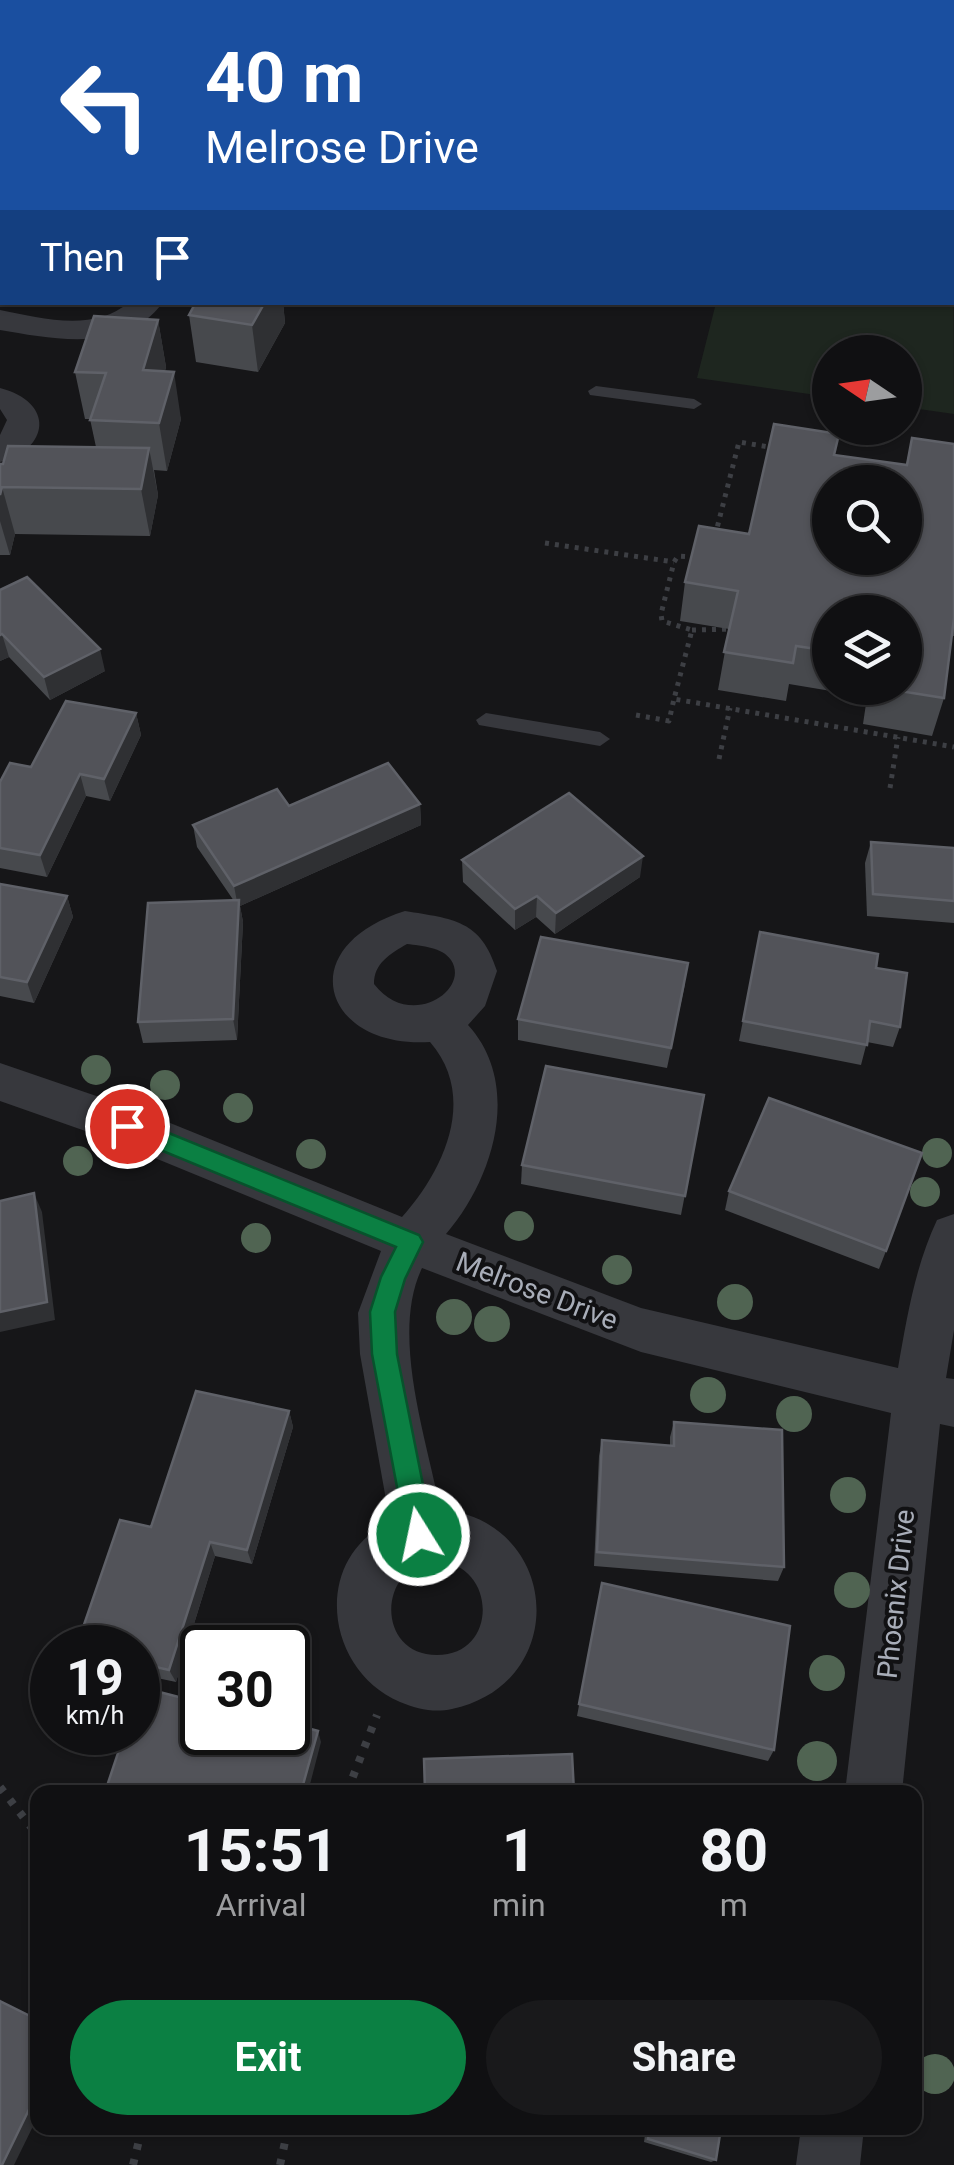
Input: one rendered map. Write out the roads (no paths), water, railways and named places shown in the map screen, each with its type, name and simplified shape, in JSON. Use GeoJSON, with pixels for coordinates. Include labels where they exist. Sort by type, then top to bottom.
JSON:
{"type":"FeatureCollection","features":[{"type":"Feature","properties":{"kind":"street"},"geometry":{"type":"LineString","coordinates":[[0,320],[92,331],[135,318],[146,305]]}},
{"type":"Feature","properties":{"kind":"street"},"geometry":{"type":"LineString","coordinates":[[0,398],[12,402],[24,414],[24,427],[15,441],[0,451]]}},
{"type":"Feature","properties":{"kind":"street"},"geometry":{"type":"LineString","coordinates":[[419,1535],[384,1354],[382,1312],[410,1242],[450,1196],[474,1130],[475,1082],[464,1050],[438,1022]]}},
{"type":"Feature","properties":{"kind":"street","name":"Melrose Drive"},"geometry":{"type":"LineString","coordinates":[[0,1082],[127,1126],[410,1242],[641,1330],[794,1369],[936,1399]]}},
{"type":"Feature","properties":{"kind":"street","name":"Phoenix Drive"},"geometry":{"type":"LineString","coordinates":[[875,1785],[936,1399],[938,1281],[954,1235]]}},
{"type":"Feature","properties":{"kind":"street"},"geometry":{"type":"LineString","coordinates":[[419,1535],[456,1536],[487,1552],[508,1581],[511,1618],[498,1652],[469,1677],[431,1684],[396,1673],[371,1647],[362,1614],[368,1579],[389,1551],[419,1535]]}},
{"type":"Feature","properties":{"kind":"street"},"geometry":{"type":"LineString","coordinates":[[828,2165],[832,2135]]}},
{"type":"Feature","properties":{"kind":"lane"},"geometry":{"type":"LineString","coordinates":[[596,391],[694,404]]}},
{"type":"Feature","properties":{"kind":"lane"},"geometry":{"type":"LineString","coordinates":[[486,720],[600,739]]}}]}
